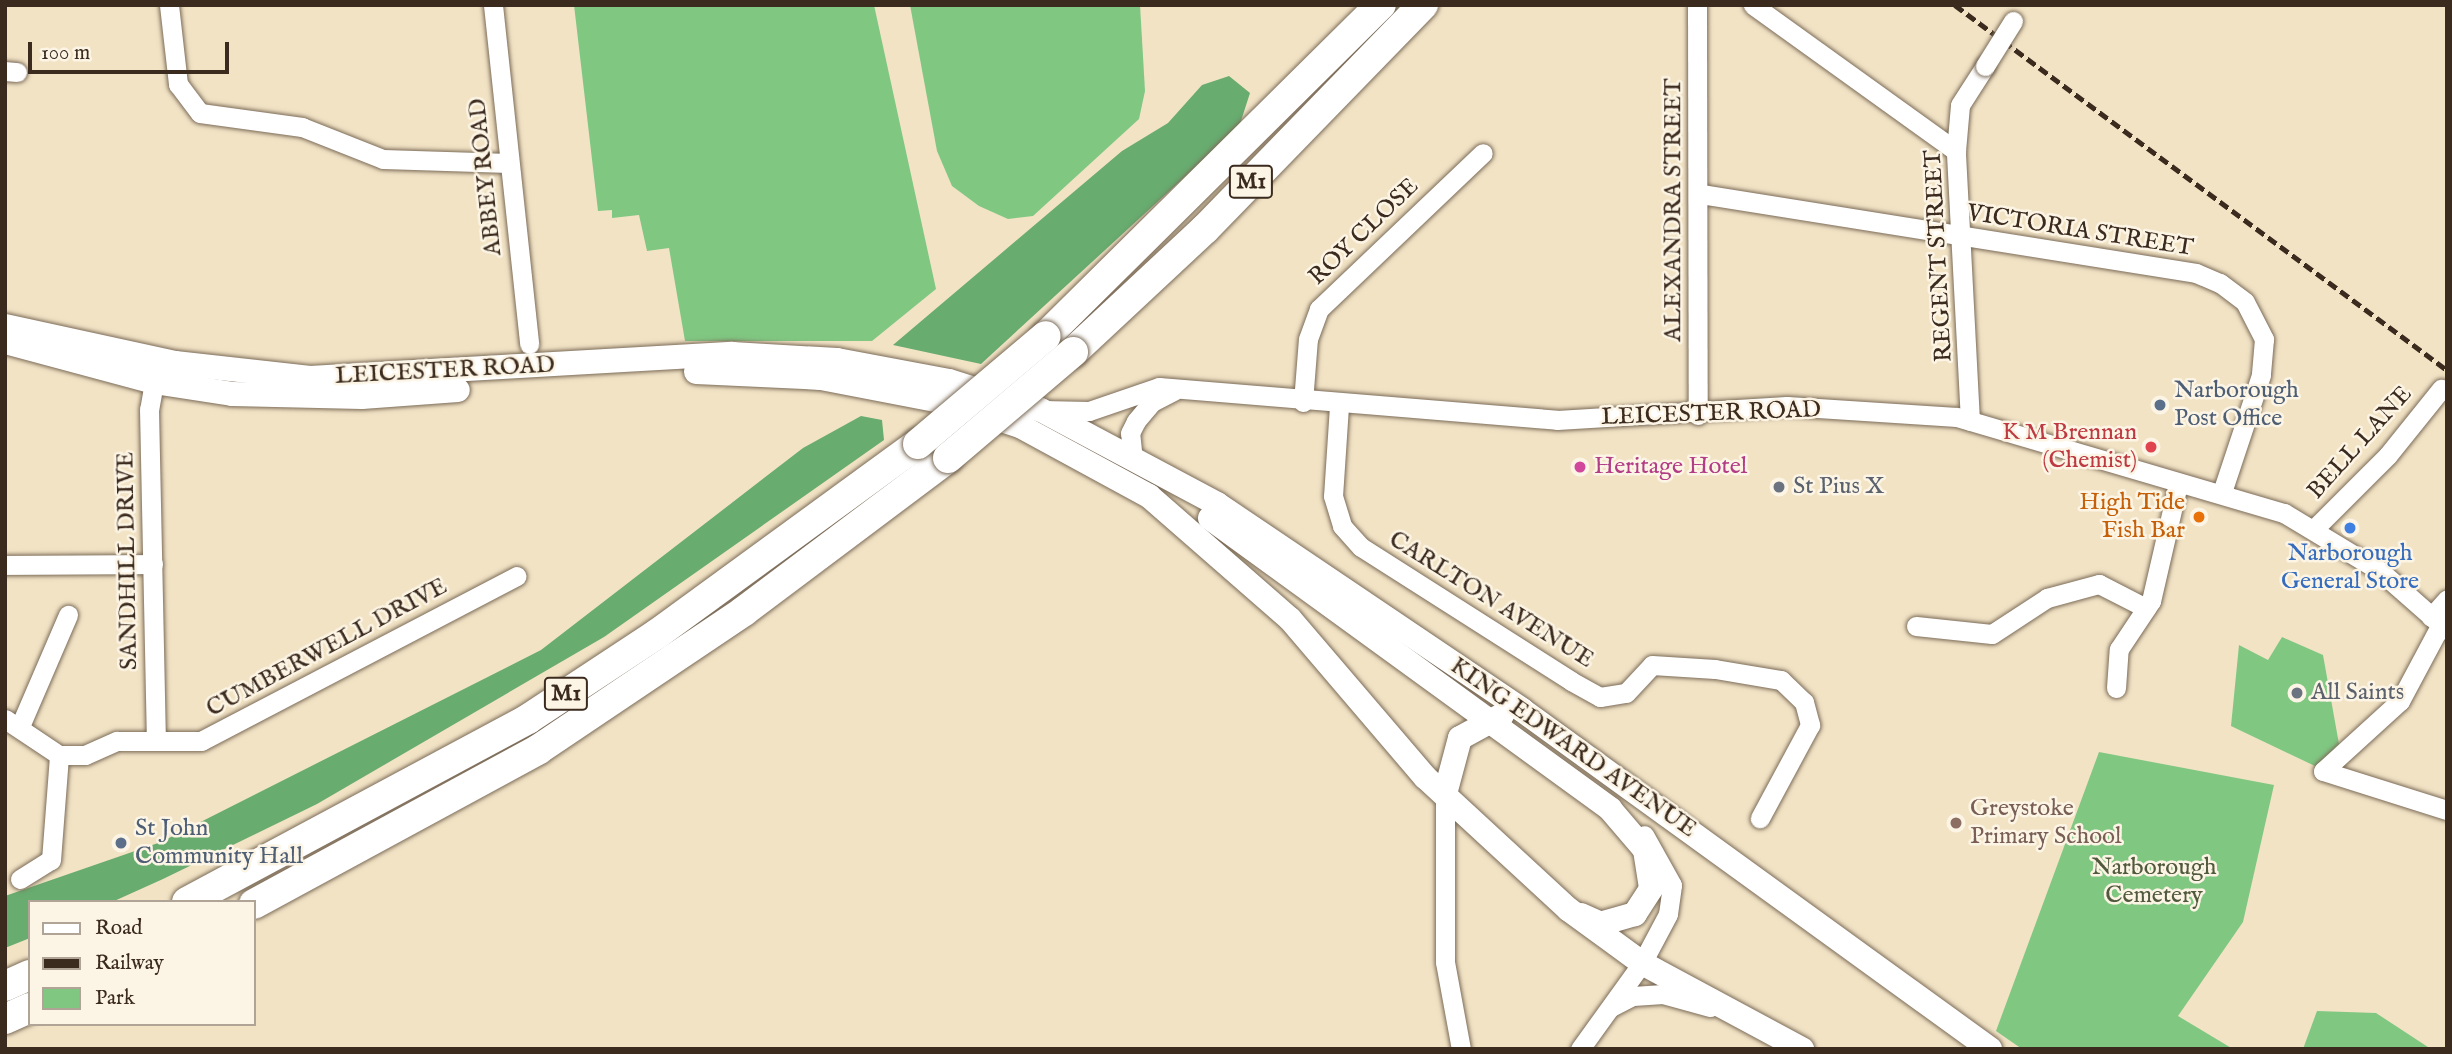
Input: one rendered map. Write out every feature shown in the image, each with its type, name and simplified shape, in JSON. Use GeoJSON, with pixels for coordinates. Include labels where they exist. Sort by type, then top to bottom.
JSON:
{"type":"FeatureCollection","features":[{"type":"Feature","properties":{"kind":"highway","name":"M1"},"geometry":{"type":"LineString","coordinates":[[191,900],[528,719],[668,626],[918,444],[1046,336],[1381,5]]}},
{"type":"Feature","properties":{"kind":"highway","name":"M1"},"geometry":{"type":"LineString","coordinates":[[256,903],[557,737],[744,611],[948,458],[1073,352],[1205,229],[1423,5]]}},
{"type":"Feature","properties":{"kind":"highway"},"geometry":{"type":"LineString","coordinates":[[5,986],[28,976]]}},
{"type":"Feature","properties":{"kind":"highway"},"geometry":{"type":"LineString","coordinates":[[5,1019],[28,1009]]}},
{"type":"Feature","properties":{"kind":"main road","name":"LEICESTER ROAD"},"geometry":{"type":"LineString","coordinates":[[5,326],[175,363],[310,378],[732,354],[882,377]]}},
{"type":"Feature","properties":{"kind":"main road","name":"LEICESTER ROAD"},"geometry":{"type":"LineString","coordinates":[[5,342],[155,382],[275,397],[716,372],[882,377]]}},
{"type":"Feature","properties":{"kind":"main road","name":"KING EDWARD AVENUE"},"geometry":{"type":"LineString","coordinates":[[882,377],[1041,410],[1217,504],[1522,709],[1990,1049]]}},
{"type":"Feature","properties":{"kind":"main road","name":"KING EDWARD AVENUE"},"geometry":{"type":"LineString","coordinates":[[882,377],[1020,426],[1149,496],[1290,619],[1445,794],[1568,909],[1642,963],[1724,1010],[1802,1049]]}},
{"type":"Feature","properties":{"kind":"main road","name":"KING EDWARD AVENUE"},"geometry":{"type":"LineString","coordinates":[[1138,463],[1610,809],[1645,850],[1651,889],[1634,914],[1601,924],[1568,909]]}},
{"type":"Feature","properties":{"kind":"main road"},"geometry":{"type":"LineString","coordinates":[[1445,794],[1454,748],[1487,718],[1522,709]]}},
{"type":"Feature","properties":{"kind":"street"},"geometry":{"type":"LineString","coordinates":[[169,5],[178,84],[200,113],[302,127],[383,159],[509,163]]}},
{"type":"Feature","properties":{"kind":"street","name":"ABBEY ROAD"},"geometry":{"type":"LineString","coordinates":[[493,5],[528,344]]}},
{"type":"Feature","properties":{"kind":"street","name":"ALEXANDRA STREET"},"geometry":{"type":"LineString","coordinates":[[1697,5],[1701,194],[1698,415]]}},
{"type":"Feature","properties":{"kind":"street"},"geometry":{"type":"LineString","coordinates":[[1753,5],[1956,151]]}},
{"type":"Feature","properties":{"kind":"street","name":"REGENT STREET"},"geometry":{"type":"LineString","coordinates":[[1970,421],[1956,151],[1960,105],[2013,21]]}},
{"type":"Feature","properties":{"kind":"street","name":"ROY CLOSE"},"geometry":{"type":"LineString","coordinates":[[1303,402],[1308,339],[1319,309],[1483,153]]}},
{"type":"Feature","properties":{"kind":"street","name":"VICTORIA STREET"},"geometry":{"type":"LineString","coordinates":[[1701,194],[2196,273],[2245,302],[2264,339],[2261,375],[2222,492]]}},
{"type":"Feature","properties":{"kind":"street","name":"SANDHILL DRIVE"},"geometry":{"type":"LineString","coordinates":[[155,382],[149,409],[156,740]]}},
{"type":"Feature","properties":{"kind":"street","name":"LEICESTER ROAD"},"geometry":{"type":"LineString","coordinates":[[1041,410],[1089,411],[1145,388],[1339,406],[1557,420],[1698,415],[1787,406],[1970,421],[2178,484],[2222,492],[2315,528],[2379,571],[2439,624]]}},
{"type":"Feature","properties":{"kind":"street","name":"BELL LANE"},"geometry":{"type":"LineString","coordinates":[[2315,528],[2388,455],[2441,389]]}},
{"type":"Feature","properties":{"kind":"street"},"geometry":{"type":"LineString","coordinates":[[1138,463],[1130,433],[1136,421],[1152,402],[1174,391]]}},
{"type":"Feature","properties":{"kind":"street","name":"CARLTON AVENUE"},"geometry":{"type":"LineString","coordinates":[[1339,406],[1333,496],[1342,526],[1361,547],[1571,681],[1600,697],[1626,693],[1652,664],[1715,669],[1781,680],[1804,702],[1810,725],[1760,818]]}},
{"type":"Feature","properties":{"kind":"street"},"geometry":{"type":"LineString","coordinates":[[2116,688],[2119,649],[2146,608],[2178,484]]}},
{"type":"Feature","properties":{"kind":"street"},"geometry":{"type":"LineString","coordinates":[[5,565],[153,564]]}},
{"type":"Feature","properties":{"kind":"street","name":"CUMBERWELL DRIVE"},"geometry":{"type":"LineString","coordinates":[[59,755],[85,755],[117,741],[201,741],[222,733],[516,576]]}},
{"type":"Feature","properties":{"kind":"street"},"geometry":{"type":"LineString","coordinates":[[1916,625],[1992,634],[2069,588],[2099,584],[2146,608]]}},
{"type":"Feature","properties":{"kind":"street"},"geometry":{"type":"LineString","coordinates":[[2447,599],[2439,624],[2400,701],[2323,771],[2447,810]]}},
{"type":"Feature","properties":{"kind":"street"},"geometry":{"type":"LineString","coordinates":[[20,879],[51,860],[59,755],[13,721],[68,615]]}},
{"type":"Feature","properties":{"kind":"street"},"geometry":{"type":"LineString","coordinates":[[1445,794],[1445,962],[1461,1049]]}},
{"type":"Feature","properties":{"kind":"street"},"geometry":{"type":"LineString","coordinates":[[1580,1049],[1642,963],[1668,914],[1672,885],[1652,842],[1610,809]]}},
{"type":"Feature","properties":{"kind":"street"},"geometry":{"type":"LineString","coordinates":[[1606,1010],[1633,996],[1662,994],[1724,1010]]}},
{"type":"Feature","properties":{"kind":"green space"},"geometry":{"type":"Polygon","coordinates":[[[574,5],[874,5],[936,289],[872,341],[685,341],[669,248],[647,251],[639,215],[612,218],[612,210],[598,211],[574,5]]]}},
{"type":"Feature","properties":{"kind":"green space"},"geometry":{"type":"Polygon","coordinates":[[[910,5],[1140,5],[1145,91],[1139,119],[1033,216],[1008,219],[979,206],[952,186],[937,151],[910,5]]]}},
{"type":"Feature","properties":{"kind":"green space"},"geometry":{"type":"Polygon","coordinates":[[[1229,76],[1250,93],[1239,127],[981,364],[893,345],[1122,151],[1168,123],[1202,85],[1229,76]]]}},
{"type":"Feature","properties":{"kind":"green space"},"geometry":{"type":"Polygon","coordinates":[[[861,416],[882,420],[884,440],[604,637],[317,804],[163,879],[116,900],[28,900],[28,939],[5,948],[5,896],[161,842],[541,650],[803,448],[861,416]]]}},
{"type":"Feature","properties":{"kind":"green space"},"geometry":{"type":"Polygon","coordinates":[[[2282,637],[2323,655],[2339,744],[2317,767],[2231,726],[2239,645],[2268,660],[2282,637]]]}},
{"type":"Feature","properties":{"kind":"green space","name":"Narborough Cemetery"},"geometry":{"type":"Polygon","coordinates":[[[2099,752],[2274,785],[2243,922],[2178,1016],[2233,1049],[2022,1049],[1996,1031],[2099,752]]]}},
{"type":"Feature","properties":{"kind":"green space"},"geometry":{"type":"Polygon","coordinates":[[[2317,1011],[2376,1013],[2431,1049],[2303,1049],[2317,1011]]]}},
{"type":"Feature","properties":{"kind":"railway"},"geometry":{"type":"LineString","coordinates":[[1955,5],[2447,370]]}},
{"type":"Feature","properties":{"kind":"place","name":"Narborough Post Office"},"geometry":{"type":"Point","coordinates":[2160,405]}},
{"type":"Feature","properties":{"kind":"place","name":"K M Brennan (Chemist)"},"geometry":{"type":"Point","coordinates":[2151,447]}},
{"type":"Feature","properties":{"kind":"place","name":"Heritage Hotel"},"geometry":{"type":"Point","coordinates":[1580,467]}},
{"type":"Feature","properties":{"kind":"place","name":"St Pius X"},"geometry":{"type":"Point","coordinates":[1779,487]}},
{"type":"Feature","properties":{"kind":"place","name":"High Tide Fish Bar"},"geometry":{"type":"Point","coordinates":[2199,517]}},
{"type":"Feature","properties":{"kind":"place","name":"Narborough General Store"},"geometry":{"type":"Point","coordinates":[2350,528]}},
{"type":"Feature","properties":{"kind":"place","name":"All Saints"},"geometry":{"type":"Point","coordinates":[2297,693]}},
{"type":"Feature","properties":{"kind":"place","name":"Greystoke Primary School"},"geometry":{"type":"Point","coordinates":[1956,823]}},
{"type":"Feature","properties":{"kind":"place","name":"St John Community Hall"},"geometry":{"type":"Point","coordinates":[121,843]}}]}
